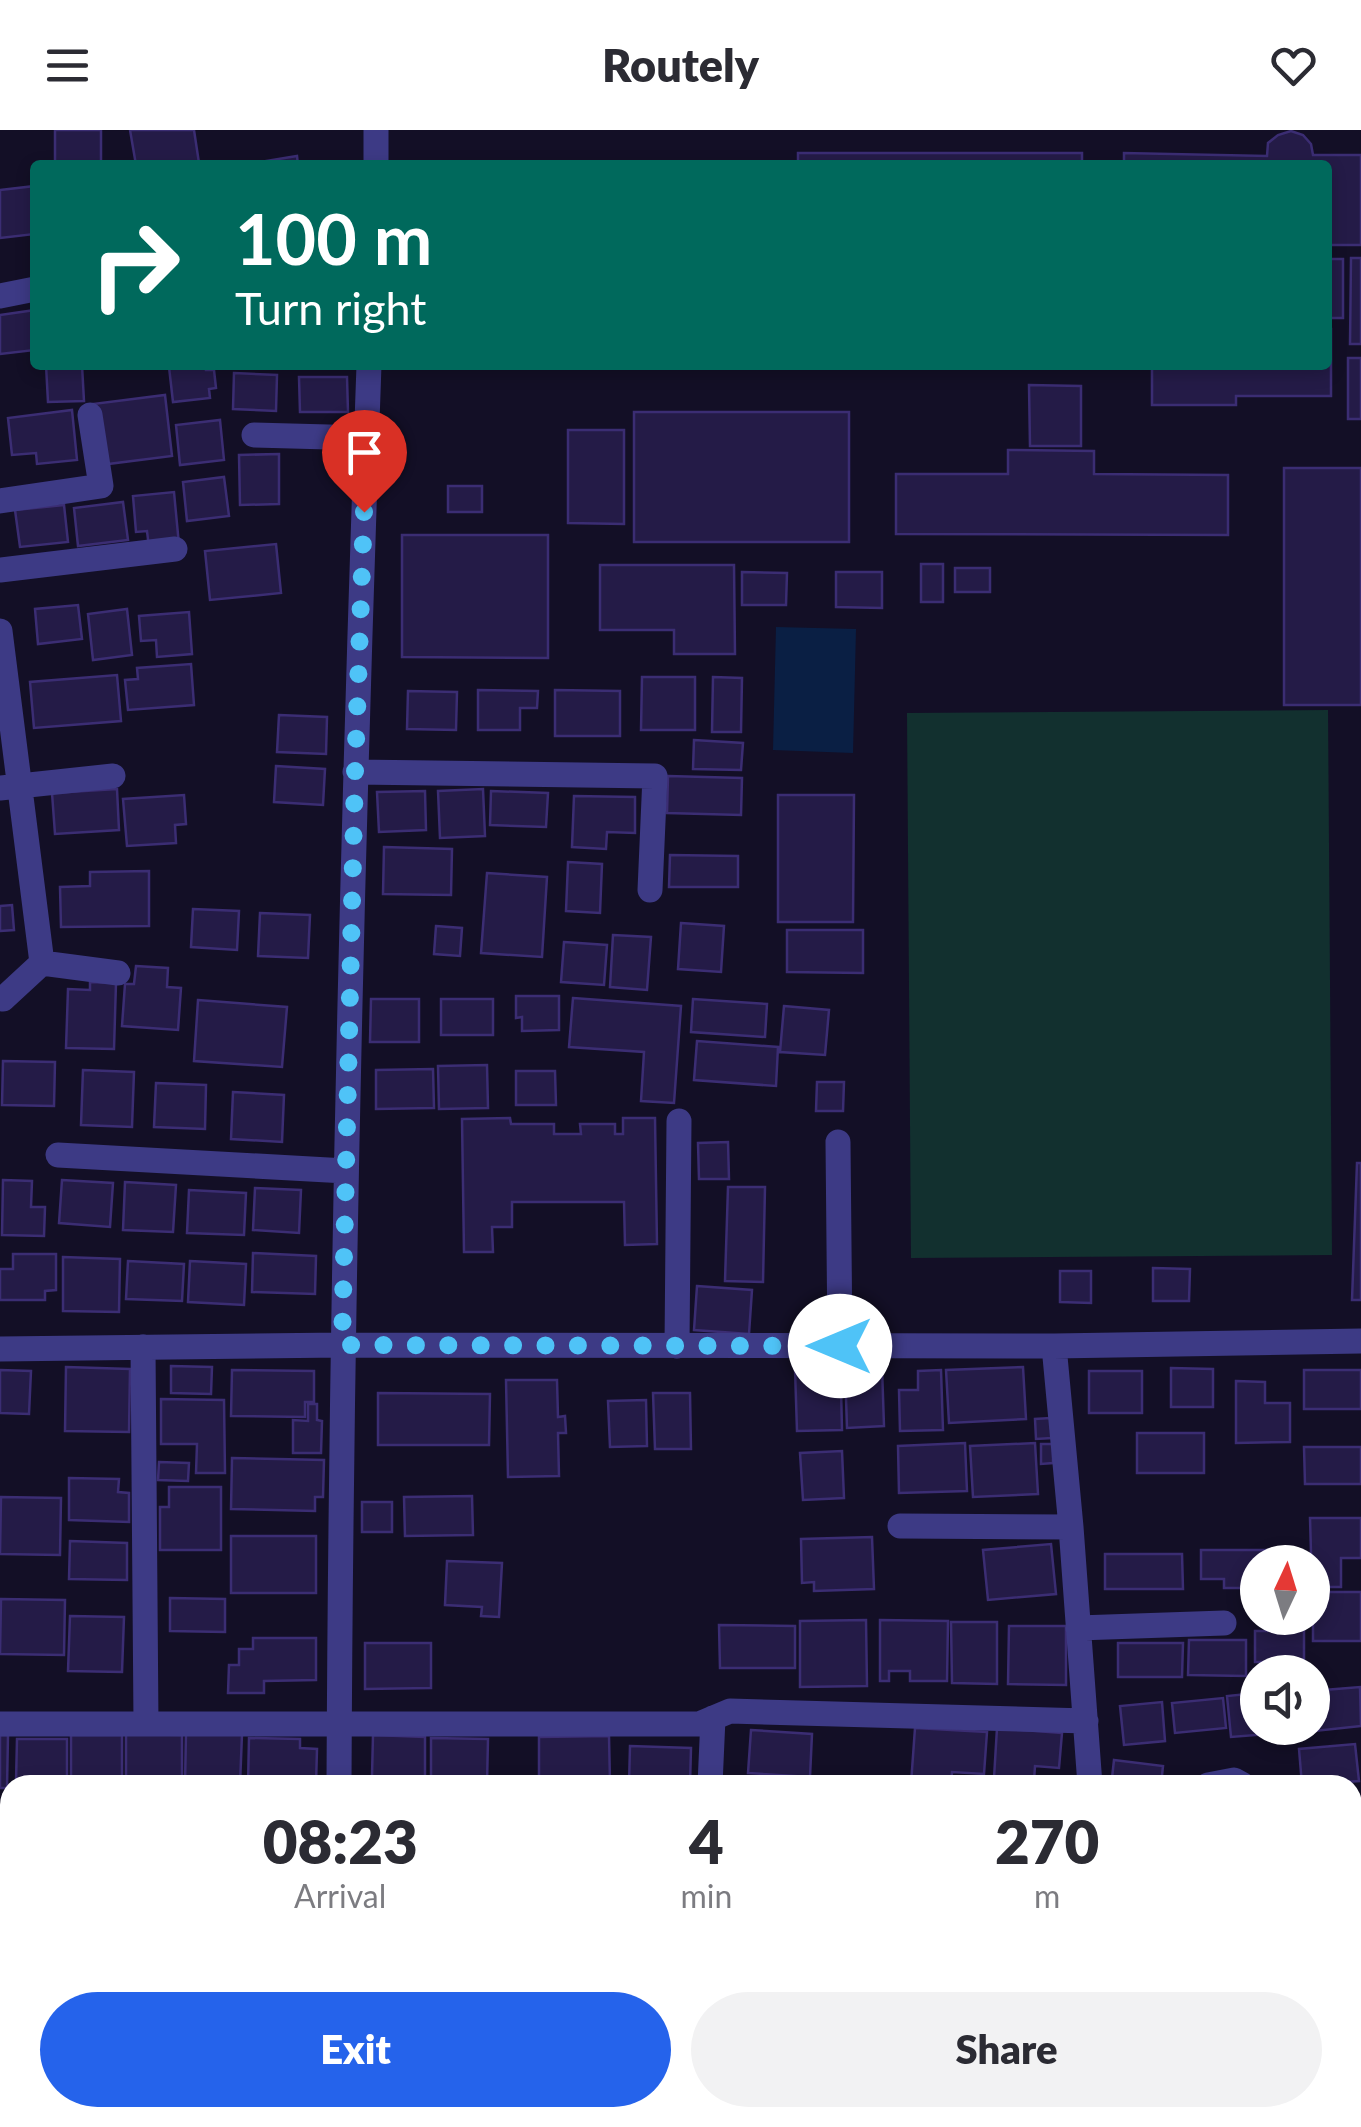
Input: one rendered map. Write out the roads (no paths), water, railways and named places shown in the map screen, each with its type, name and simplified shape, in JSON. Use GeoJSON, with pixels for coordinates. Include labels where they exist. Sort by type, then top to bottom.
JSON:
{"type":"FeatureCollection","features":[{"type":"Feature","properties":{"kind":"street"},"geometry":{"type":"LineString","coordinates":[[376,130],[376,160]]}},
{"type":"Feature","properties":{"kind":"street"},"geometry":{"type":"LineString","coordinates":[[0,296],[30,290]]}},
{"type":"Feature","properties":{"kind":"street"},"geometry":{"type":"LineString","coordinates":[[338,1775],[342,1345],[369,370]]}},
{"type":"Feature","properties":{"kind":"street"},"geometry":{"type":"LineString","coordinates":[[0,501],[101,486],[90,415]]}},
{"type":"Feature","properties":{"kind":"street"},"geometry":{"type":"LineString","coordinates":[[254,436],[366,438]]}},
{"type":"Feature","properties":{"kind":"street"},"geometry":{"type":"LineString","coordinates":[[0,570],[175,550]]}},
{"type":"Feature","properties":{"kind":"street"},"geometry":{"type":"LineString","coordinates":[[0,631],[10,787],[42,963]]}},
{"type":"Feature","properties":{"kind":"street"},"geometry":{"type":"LineString","coordinates":[[355,772],[655,776],[650,890]]}},
{"type":"Feature","properties":{"kind":"street"},"geometry":{"type":"LineString","coordinates":[[10,787],[112,776]]}},
{"type":"Feature","properties":{"kind":"street"},"geometry":{"type":"LineString","coordinates":[[42,963],[118,973]]}},
{"type":"Feature","properties":{"kind":"street"},"geometry":{"type":"LineString","coordinates":[[3,999],[42,963]]}},
{"type":"Feature","properties":{"kind":"street"},"geometry":{"type":"LineString","coordinates":[[677,1346],[679,1121]]}},
{"type":"Feature","properties":{"kind":"street"},"geometry":{"type":"LineString","coordinates":[[838,1142],[840,1346]]}},
{"type":"Feature","properties":{"kind":"street"},"geometry":{"type":"LineString","coordinates":[[58,1155],[346,1171]]}},
{"type":"Feature","properties":{"kind":"street"},"geometry":{"type":"LineString","coordinates":[[0,1349],[1361,1342]]}},
{"type":"Feature","properties":{"kind":"street"},"geometry":{"type":"LineString","coordinates":[[1054,1346],[1089,1775]]}},
{"type":"Feature","properties":{"kind":"street"},"geometry":{"type":"LineString","coordinates":[[144,1347],[146,1724]]}},
{"type":"Feature","properties":{"kind":"street"},"geometry":{"type":"LineString","coordinates":[[900,1526],[1071,1527]]}},
{"type":"Feature","properties":{"kind":"street"},"geometry":{"type":"LineString","coordinates":[[1078,1628],[1224,1623]]}},
{"type":"Feature","properties":{"kind":"street"},"geometry":{"type":"LineString","coordinates":[[0,1724],[699,1724],[730,1711],[1086,1721]]}},
{"type":"Feature","properties":{"kind":"street"},"geometry":{"type":"LineString","coordinates":[[710,1775],[713,1718]]}},
{"type":"Feature","properties":{"kind":"water"},"geometry":{"type":"Polygon","coordinates":[[[776,627],[856,629],[853,753],[773,750],[776,627]]]}}]}
